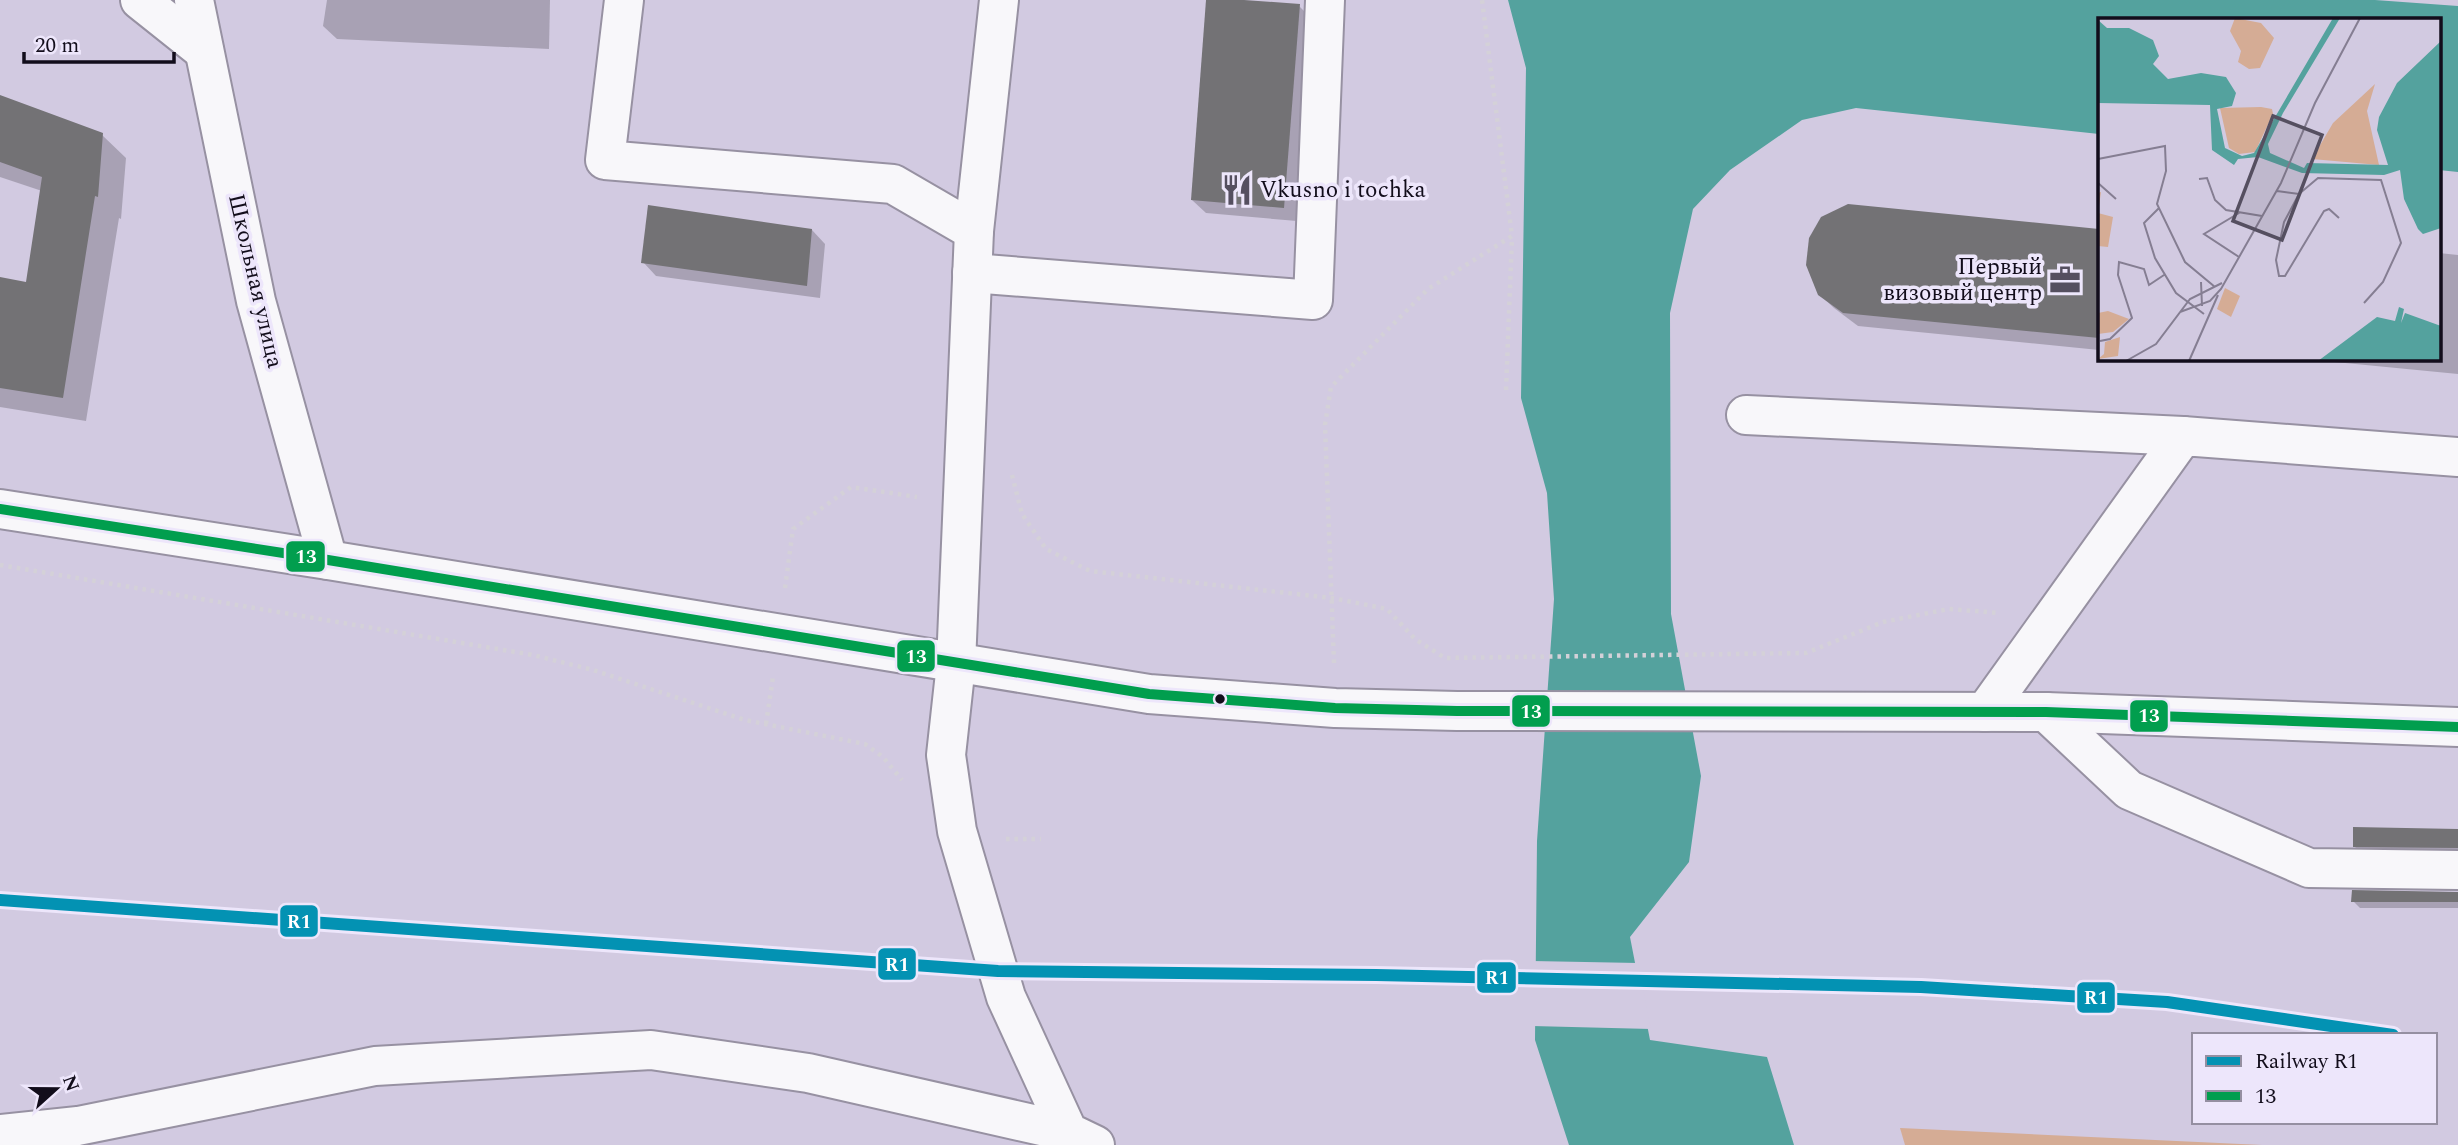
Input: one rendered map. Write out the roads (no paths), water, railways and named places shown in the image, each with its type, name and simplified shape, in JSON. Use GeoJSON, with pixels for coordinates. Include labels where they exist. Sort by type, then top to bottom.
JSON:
{"type":"FeatureCollection","features":[{"type":"Feature","properties":{"kind":"main road"},"geometry":{"type":"LineString","coordinates":[[141,0],[204,51]]}},
{"type":"Feature","properties":{"kind":"main road","name":"Школьная улица"},"geometry":{"type":"LineString","coordinates":[[194,0],[256,301],[328,560]]}},
{"type":"Feature","properties":{"kind":"main road"},"geometry":{"type":"LineString","coordinates":[[624,0],[605,160],[893,184],[974,231]]}},
{"type":"Feature","properties":{"kind":"main road"},"geometry":{"type":"LineString","coordinates":[[999,0],[974,231],[956,664],[946,755],[958,838],[1006,997],[1081,1138]]}},
{"type":"Feature","properties":{"kind":"main road"},"geometry":{"type":"LineString","coordinates":[[972,273],[1313,300],[1325,0]]}},
{"type":"Feature","properties":{"kind":"main road"},"geometry":{"type":"LineString","coordinates":[[1746,415],[2183,436],[2458,457]]}},
{"type":"Feature","properties":{"kind":"main road"},"geometry":{"type":"LineString","coordinates":[[1985,712],[2183,436]]}},
{"type":"Feature","properties":{"kind":"main road"},"geometry":{"type":"LineString","coordinates":[[0,509],[1149,694],[1335,708],[1457,711],[2046,712],[2458,727]]}},
{"type":"Feature","properties":{"kind":"main road"},"geometry":{"type":"LineString","coordinates":[[2046,712],[2129,790],[2309,868],[2458,870]]}},
{"type":"Feature","properties":{"kind":"main road"},"geometry":{"type":"LineString","coordinates":[[0,1134],[74,1136],[375,1066],[651,1050],[808,1073],[1081,1138]]}},
{"type":"Feature","properties":{"kind":"rail line","name":"R1"},"geometry":{"type":"LineString","coordinates":[[0,900],[998,971],[1376,975],[1921,987],[2167,1002],[2379,1033]]}},
{"type":"Feature","properties":{"kind":"place","name":"Vkusno i tochka"},"geometry":{"type":"Point","coordinates":[1237,190]}},
{"type":"Feature","properties":{"kind":"place","name":"Первый визовый центр"},"geometry":{"type":"Point","coordinates":[2065,280]}}]}
